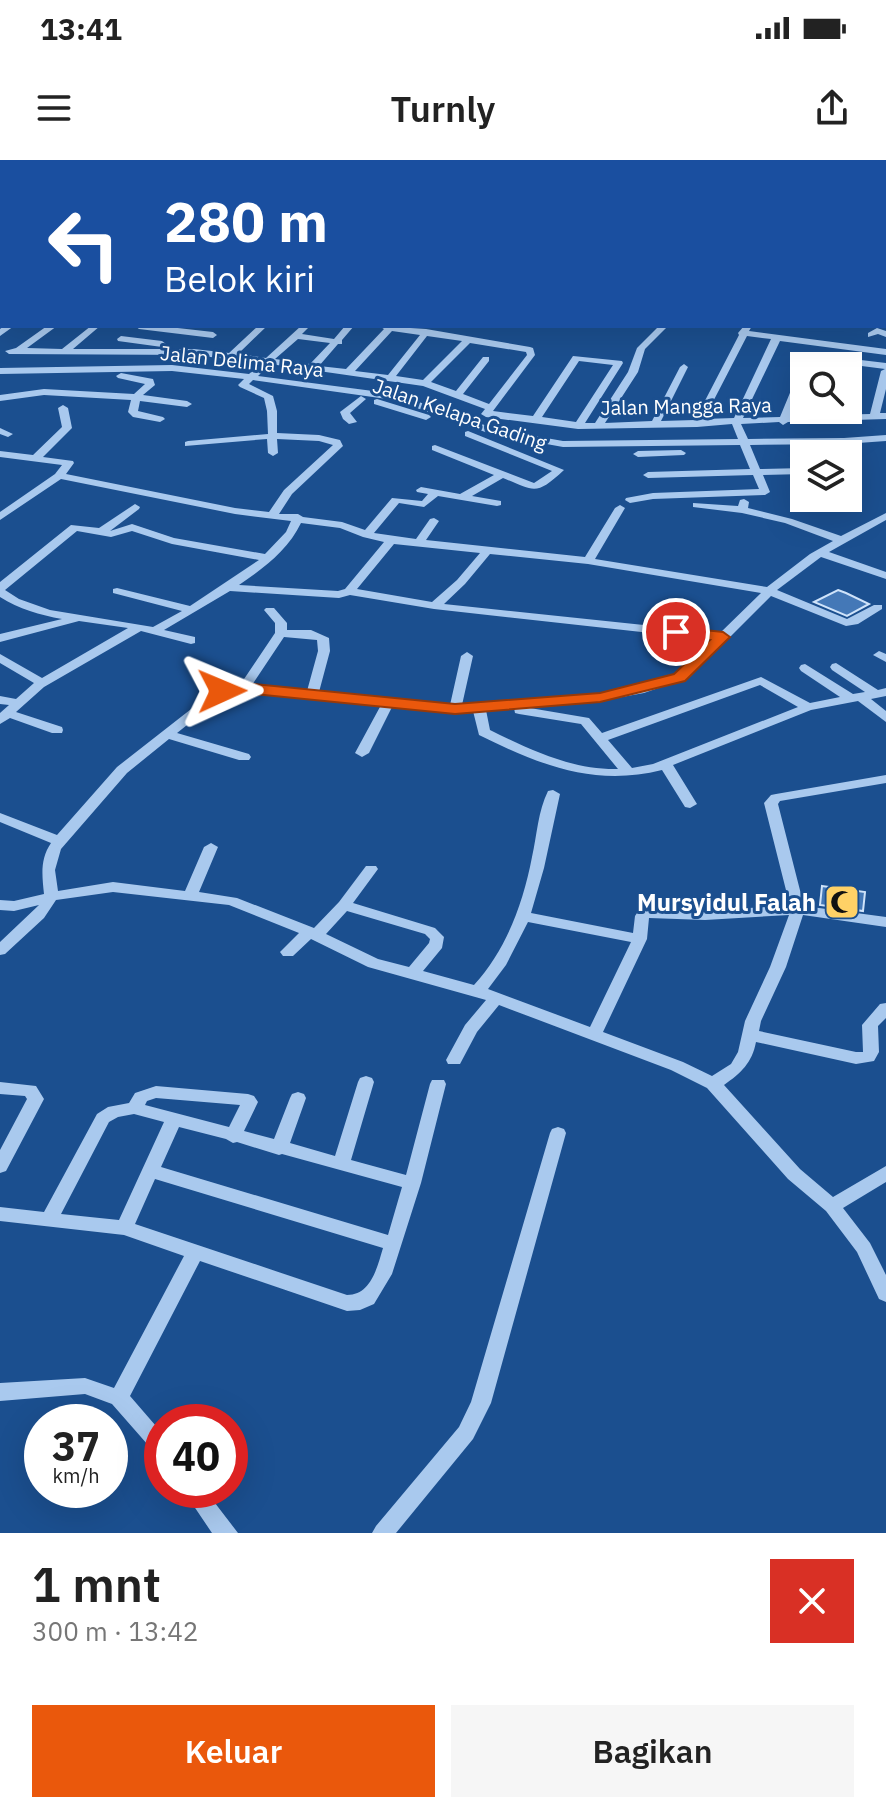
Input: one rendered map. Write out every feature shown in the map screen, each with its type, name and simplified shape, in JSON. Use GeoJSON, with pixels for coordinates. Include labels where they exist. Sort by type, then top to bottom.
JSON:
{"type":"FeatureCollection","features":[{"type":"Feature","properties":{"kind":"street"},"geometry":{"type":"LineString","coordinates":[[14,351],[50,328]]}},
{"type":"Feature","properties":{"kind":"street"},"geometry":{"type":"LineString","coordinates":[[63,352],[93,328]]}},
{"type":"Feature","properties":{"kind":"street"},"geometry":{"type":"LineString","coordinates":[[155,328],[213,335]]}},
{"type":"Feature","properties":{"kind":"street"},"geometry":{"type":"LineString","coordinates":[[121,339],[196,350],[222,328]]}},
{"type":"Feature","properties":{"kind":"street"},"geometry":{"type":"LineString","coordinates":[[231,356],[261,328]]}},
{"type":"Feature","properties":{"kind":"street"},"geometry":{"type":"LineString","coordinates":[[273,453],[271,437],[276,412],[268,396],[246,381],[304,328]]}},
{"type":"Feature","properties":{"kind":"street"},"geometry":{"type":"LineString","coordinates":[[313,367],[349,328]]}},
{"type":"Feature","properties":{"kind":"street"},"geometry":{"type":"LineString","coordinates":[[348,373],[386,328],[412,328],[525,348],[532,353],[469,430]]}},
{"type":"Feature","properties":{"kind":"street"},"geometry":{"type":"LineString","coordinates":[[449,336],[458,328]]}},
{"type":"Feature","properties":{"kind":"street"},"geometry":{"type":"LineString","coordinates":[[598,426],[633,372],[637,353],[662,328]]}},
{"type":"Feature","properties":{"kind":"street"},"geometry":{"type":"LineString","coordinates":[[697,424],[746,328],[777,337],[886,352]]}},
{"type":"Feature","properties":{"kind":"street"},"geometry":{"type":"LineString","coordinates":[[390,378],[426,332]]}},
{"type":"Feature","properties":{"kind":"street"},"geometry":{"type":"LineString","coordinates":[[297,336],[339,342]]}},
{"type":"Feature","properties":{"kind":"street"},"geometry":{"type":"LineString","coordinates":[[630,500],[653,496],[766,491],[736,423],[777,337]]}},
{"type":"Feature","properties":{"kind":"street"},"geometry":{"type":"LineString","coordinates":[[425,383],[469,339]]}},
{"type":"Feature","properties":{"kind":"street"},"geometry":{"type":"LineString","coordinates":[[813,352],[817,342]]}},
{"type":"Feature","properties":{"kind":"street"},"geometry":{"type":"LineString","coordinates":[[0,345],[14,351],[45,376]]}},
{"type":"Feature","properties":{"kind":"street","name":"Jalan Delima Raya"},"geometry":{"type":"LineString","coordinates":[[14,351],[196,350],[425,383],[488,410]]}},
{"type":"Feature","properties":{"kind":"street"},"geometry":{"type":"LineString","coordinates":[[458,395],[486,359]]}},
{"type":"Feature","properties":{"kind":"street"},"geometry":{"type":"LineString","coordinates":[[535,420],[574,359],[620,364],[578,426]]}},
{"type":"Feature","properties":{"kind":"street"},"geometry":{"type":"LineString","coordinates":[[862,366],[886,368],[874,417]]}},
{"type":"Feature","properties":{"kind":"street"},"geometry":{"type":"LineString","coordinates":[[655,424],[684,367]]}},
{"type":"Feature","properties":{"kind":"street","name":"Jalan Delima Raya"},"geometry":{"type":"LineString","coordinates":[[0,371],[172,368],[246,381],[396,397],[469,430]]}},
{"type":"Feature","properties":{"kind":"street"},"geometry":{"type":"LineString","coordinates":[[0,378],[125,377],[150,381],[150,385],[136,397],[133,412],[160,419]]}},
{"type":"Feature","properties":{"kind":"street","name":"Jalan Kelapa Gading"},"geometry":{"type":"LineString","coordinates":[[299,392],[361,399],[469,430],[559,470],[535,487],[501,475]]}},
{"type":"Feature","properties":{"kind":"street"},"geometry":{"type":"LineString","coordinates":[[0,398],[27,393],[136,397],[187,404]]}},
{"type":"Feature","properties":{"kind":"street"},"geometry":{"type":"LineString","coordinates":[[352,422],[345,412],[361,399]]}},
{"type":"Feature","properties":{"kind":"street"},"geometry":{"type":"LineString","coordinates":[[783,422],[790,405]]}},
{"type":"Feature","properties":{"kind":"street"},"geometry":{"type":"LineString","coordinates":[[36,458],[67,428],[63,408]]}},
{"type":"Feature","properties":{"kind":"street","name":"Jalan Mangga Raya"},"geometry":{"type":"LineString","coordinates":[[488,410],[578,426],[790,421]]}},
{"type":"Feature","properties":{"kind":"street","name":"Jalan Mangga Raya"},"geometry":{"type":"LineString","coordinates":[[862,416],[886,416]]}},
{"type":"Feature","properties":{"kind":"street"},"geometry":{"type":"LineString","coordinates":[[469,430],[574,445],[790,449]]}},
{"type":"Feature","properties":{"kind":"street"},"geometry":{"type":"LineString","coordinates":[[188,444],[271,437],[337,442],[338,446],[288,492],[273,514]]}},
{"type":"Feature","properties":{"kind":"street"},"geometry":{"type":"LineString","coordinates":[[638,454],[886,438]]}},
{"type":"Feature","properties":{"kind":"street"},"geometry":{"type":"LineString","coordinates":[[435,448],[501,475]]}},
{"type":"Feature","properties":{"kind":"street"},"geometry":{"type":"LineString","coordinates":[[0,454],[69,463],[59,476],[0,517]]}},
{"type":"Feature","properties":{"kind":"street"},"geometry":{"type":"LineString","coordinates":[[648,475],[790,471]]}},
{"type":"Feature","properties":{"kind":"street"},"geometry":{"type":"LineString","coordinates":[[462,497],[501,475]]}},
{"type":"Feature","properties":{"kind":"street"},"geometry":{"type":"LineString","coordinates":[[59,476],[235,511],[342,525],[391,540],[588,561],[769,591],[849,623],[878,607]]}},
{"type":"Feature","properties":{"kind":"street"},"geometry":{"type":"LineString","coordinates":[[421,490],[497,503]]}},
{"type":"Feature","properties":{"kind":"street"},"geometry":{"type":"LineString","coordinates":[[367,535],[391,502],[399,500],[424,504],[436,492]]}},
{"type":"Feature","properties":{"kind":"street"},"geometry":{"type":"LineString","coordinates":[[742,510],[746,494]]}},
{"type":"Feature","properties":{"kind":"street"},"geometry":{"type":"LineString","coordinates":[[697,505],[742,510],[788,521],[841,540]]}},
{"type":"Feature","properties":{"kind":"street"},"geometry":{"type":"LineString","coordinates":[[101,532],[135,507]]}},
{"type":"Feature","properties":{"kind":"street"},"geometry":{"type":"LineString","coordinates":[[588,561],[620,508]]}},
{"type":"Feature","properties":{"kind":"street"},"geometry":{"type":"LineString","coordinates":[[154,631],[268,558],[286,541],[298,517]]}},
{"type":"Feature","properties":{"kind":"street"},"geometry":{"type":"LineString","coordinates":[[0,950],[25,930],[52,896],[49,861],[59,841],[122,770],[222,691],[244,688],[479,709],[600,697],[669,681],[686,674],[769,591],[820,553],[886,517]]}},
{"type":"Feature","properties":{"kind":"street"},"geometry":{"type":"LineString","coordinates":[[419,543],[434,521]]}},
{"type":"Feature","properties":{"kind":"street"},"geometry":{"type":"LineString","coordinates":[[191,640],[112,620],[75,619],[11,600],[0,590],[70,528],[114,534],[132,527],[172,541],[268,558]]}},
{"type":"Feature","properties":{"kind":"street"},"geometry":{"type":"LineString","coordinates":[[349,591],[391,540]]}},
{"type":"Feature","properties":{"kind":"street"},"geometry":{"type":"LineString","coordinates":[[434,606],[461,582],[487,551]]}},
{"type":"Feature","properties":{"kind":"street"},"geometry":{"type":"LineString","coordinates":[[820,553],[886,576]]}},
{"type":"Feature","properties":{"kind":"street"},"geometry":{"type":"LineString","coordinates":[[226,587],[327,595],[349,591],[434,606],[723,637]]}},
{"type":"Feature","properties":{"kind":"street"},"geometry":{"type":"LineString","coordinates":[[117,591],[189,609]]}},
{"type":"Feature","properties":{"kind":"street"},"geometry":{"type":"LineString","coordinates":[[244,688],[281,633],[281,623],[270,610]]}},
{"type":"Feature","properties":{"kind":"street"},"geometry":{"type":"LineString","coordinates":[[0,638],[75,619]]}},
{"type":"Feature","properties":{"kind":"street"},"geometry":{"type":"LineString","coordinates":[[5,717],[42,683],[139,627]]}},
{"type":"Feature","properties":{"kind":"street"},"geometry":{"type":"LineString","coordinates":[[281,633],[311,634],[323,638],[324,651],[312,695]]}},
{"type":"Feature","properties":{"kind":"street"},"geometry":{"type":"LineString","coordinates":[[455,709],[467,656]]}},
{"type":"Feature","properties":{"kind":"street"},"geometry":{"type":"LineString","coordinates":[[0,658],[42,683]]}},
{"type":"Feature","properties":{"kind":"street"},"geometry":{"type":"LineString","coordinates":[[836,667],[881,693]]}},
{"type":"Feature","properties":{"kind":"street"},"geometry":{"type":"LineString","coordinates":[[805,668],[873,705],[886,718]]}},
{"type":"Feature","properties":{"kind":"street"},"geometry":{"type":"LineString","coordinates":[[602,738],[760,681],[808,707]]}},
{"type":"Feature","properties":{"kind":"street"},"geometry":{"type":"LineString","coordinates":[[479,709],[484,732],[530,756],[575,771],[629,773],[666,765],[808,707],[881,693]]}},
{"type":"Feature","properties":{"kind":"street"},"geometry":{"type":"LineString","coordinates":[[0,700],[19,703]]}},
{"type":"Feature","properties":{"kind":"street"},"geometry":{"type":"LineString","coordinates":[[362,753],[388,703]]}},
{"type":"Feature","properties":{"kind":"street"},"geometry":{"type":"LineString","coordinates":[[506,706],[582,719],[602,738],[629,773]]}},
{"type":"Feature","properties":{"kind":"street"},"geometry":{"type":"LineString","coordinates":[[5,717],[57,730]]}},
{"type":"Feature","properties":{"kind":"street"},"geometry":{"type":"LineString","coordinates":[[168,734],[244,757]]}},
{"type":"Feature","properties":{"kind":"street"},"geometry":{"type":"LineString","coordinates":[[666,765],[690,804]]}},
{"type":"Feature","properties":{"kind":"street"},"geometry":{"type":"LineString","coordinates":[[713,1084],[737,1068],[746,1052],[798,910],[771,803],[776,798],[886,779]]}},
{"type":"Feature","properties":{"kind":"street"},"geometry":{"type":"LineString","coordinates":[[477,991],[499,966],[523,916],[538,866],[543,823],[553,794]]}},
{"type":"Feature","properties":{"kind":"street"},"geometry":{"type":"LineString","coordinates":[[0,817],[59,841]]}},
{"type":"Feature","properties":{"kind":"street"},"geometry":{"type":"LineString","coordinates":[[190,896],[211,847]]}},
{"type":"Feature","properties":{"kind":"street"},"geometry":{"type":"LineString","coordinates":[[288,952],[344,905],[371,869]]}},
{"type":"Feature","properties":{"kind":"street"},"geometry":{"type":"LineString","coordinates":[[0,905],[14,906],[52,896],[113,887],[232,901],[373,963],[477,991],[677,1066],[713,1084],[794,1174],[832,1206],[864,1248],[886,1294]]}},
{"type":"Feature","properties":{"kind":"street"},"geometry":{"type":"LineString","coordinates":[[344,905],[430,931],[437,937],[437,944],[411,975]]}},
{"type":"Feature","properties":{"kind":"street"},"geometry":{"type":"LineString","coordinates":[[594,1035],[640,939],[642,916],[652,911],[705,915],[798,910],[886,922]]}},
{"type":"Feature","properties":{"kind":"street"},"geometry":{"type":"LineString","coordinates":[[523,916],[640,939]]}},
{"type":"Feature","properties":{"kind":"street"},"geometry":{"type":"LineString","coordinates":[[454,1060],[471,1029],[496,999]]}},
{"type":"Feature","properties":{"kind":"street"},"geometry":{"type":"LineString","coordinates":[[750,1035],[856,1058],[868,1057],[886,1008]]}},
{"type":"Feature","properties":{"kind":"street"},"geometry":{"type":"LineString","coordinates":[[341,1165],[366,1082]]}},
{"type":"Feature","properties":{"kind":"street"},"geometry":{"type":"LineString","coordinates":[[0,1214],[124,1228],[347,1303],[362,1303],[376,1288],[393,1244],[438,1084]]}},
{"type":"Feature","properties":{"kind":"street"},"geometry":{"type":"LineString","coordinates":[[0,1088],[30,1090],[36,1099],[0,1166]]}},
{"type":"Feature","properties":{"kind":"street"},"geometry":{"type":"LineString","coordinates":[[134,1108],[141,1097],[156,1092],[246,1099],[250,1102],[233,1137]]}},
{"type":"Feature","properties":{"kind":"street"},"geometry":{"type":"LineString","coordinates":[[279,1149],[298,1098]]}},
{"type":"Feature","properties":{"kind":"street"},"geometry":{"type":"LineString","coordinates":[[49,1220],[103,1118],[114,1111],[134,1108],[412,1183]]}},
{"type":"Feature","properties":{"kind":"street"},"geometry":{"type":"LineString","coordinates":[[124,1228],[174,1120]]}},
{"type":"Feature","properties":{"kind":"street"},"geometry":{"type":"LineString","coordinates":[[383,1533],[466,1433],[481,1403],[558,1133]]}},
{"type":"Feature","properties":{"kind":"street"},"geometry":{"type":"LineString","coordinates":[[151,1171],[393,1244]]}},
{"type":"Feature","properties":{"kind":"street"},"geometry":{"type":"LineString","coordinates":[[832,1206],[886,1173]]}},
{"type":"Feature","properties":{"kind":"street"},"geometry":{"type":"LineString","coordinates":[[119,1398],[195,1252]]}},
{"type":"Feature","properties":{"kind":"street"},"geometry":{"type":"LineString","coordinates":[[0,1392],[85,1386],[119,1398],[144,1426]]}},
{"type":"Feature","properties":{"kind":"street"},"geometry":{"type":"LineString","coordinates":[[206,1508],[227,1533]]}},
{"type":"Feature","properties":{"kind":"building"},"geometry":{"type":"Polygon","coordinates":[[[838,590],[869,604],[847,616],[814,602],[838,590]]]}},
{"type":"Feature","properties":{"kind":"building","name":"Mursyidul Falah"},"geometry":{"type":"Polygon","coordinates":[[[822,886],[865,892],[863,911],[820,905],[822,886]]]}},
{"type":"Feature","properties":{"kind":"place","name":"Mursyidul Falah"},"geometry":{"type":"Point","coordinates":[842,902]}},
{"type":"Feature","properties":{"kind":"route"},"geometry":{"type":"LineString","coordinates":[[222,691],[244,688],[455,709],[600,697],[680,678],[723,637],[676,632]]}}]}
